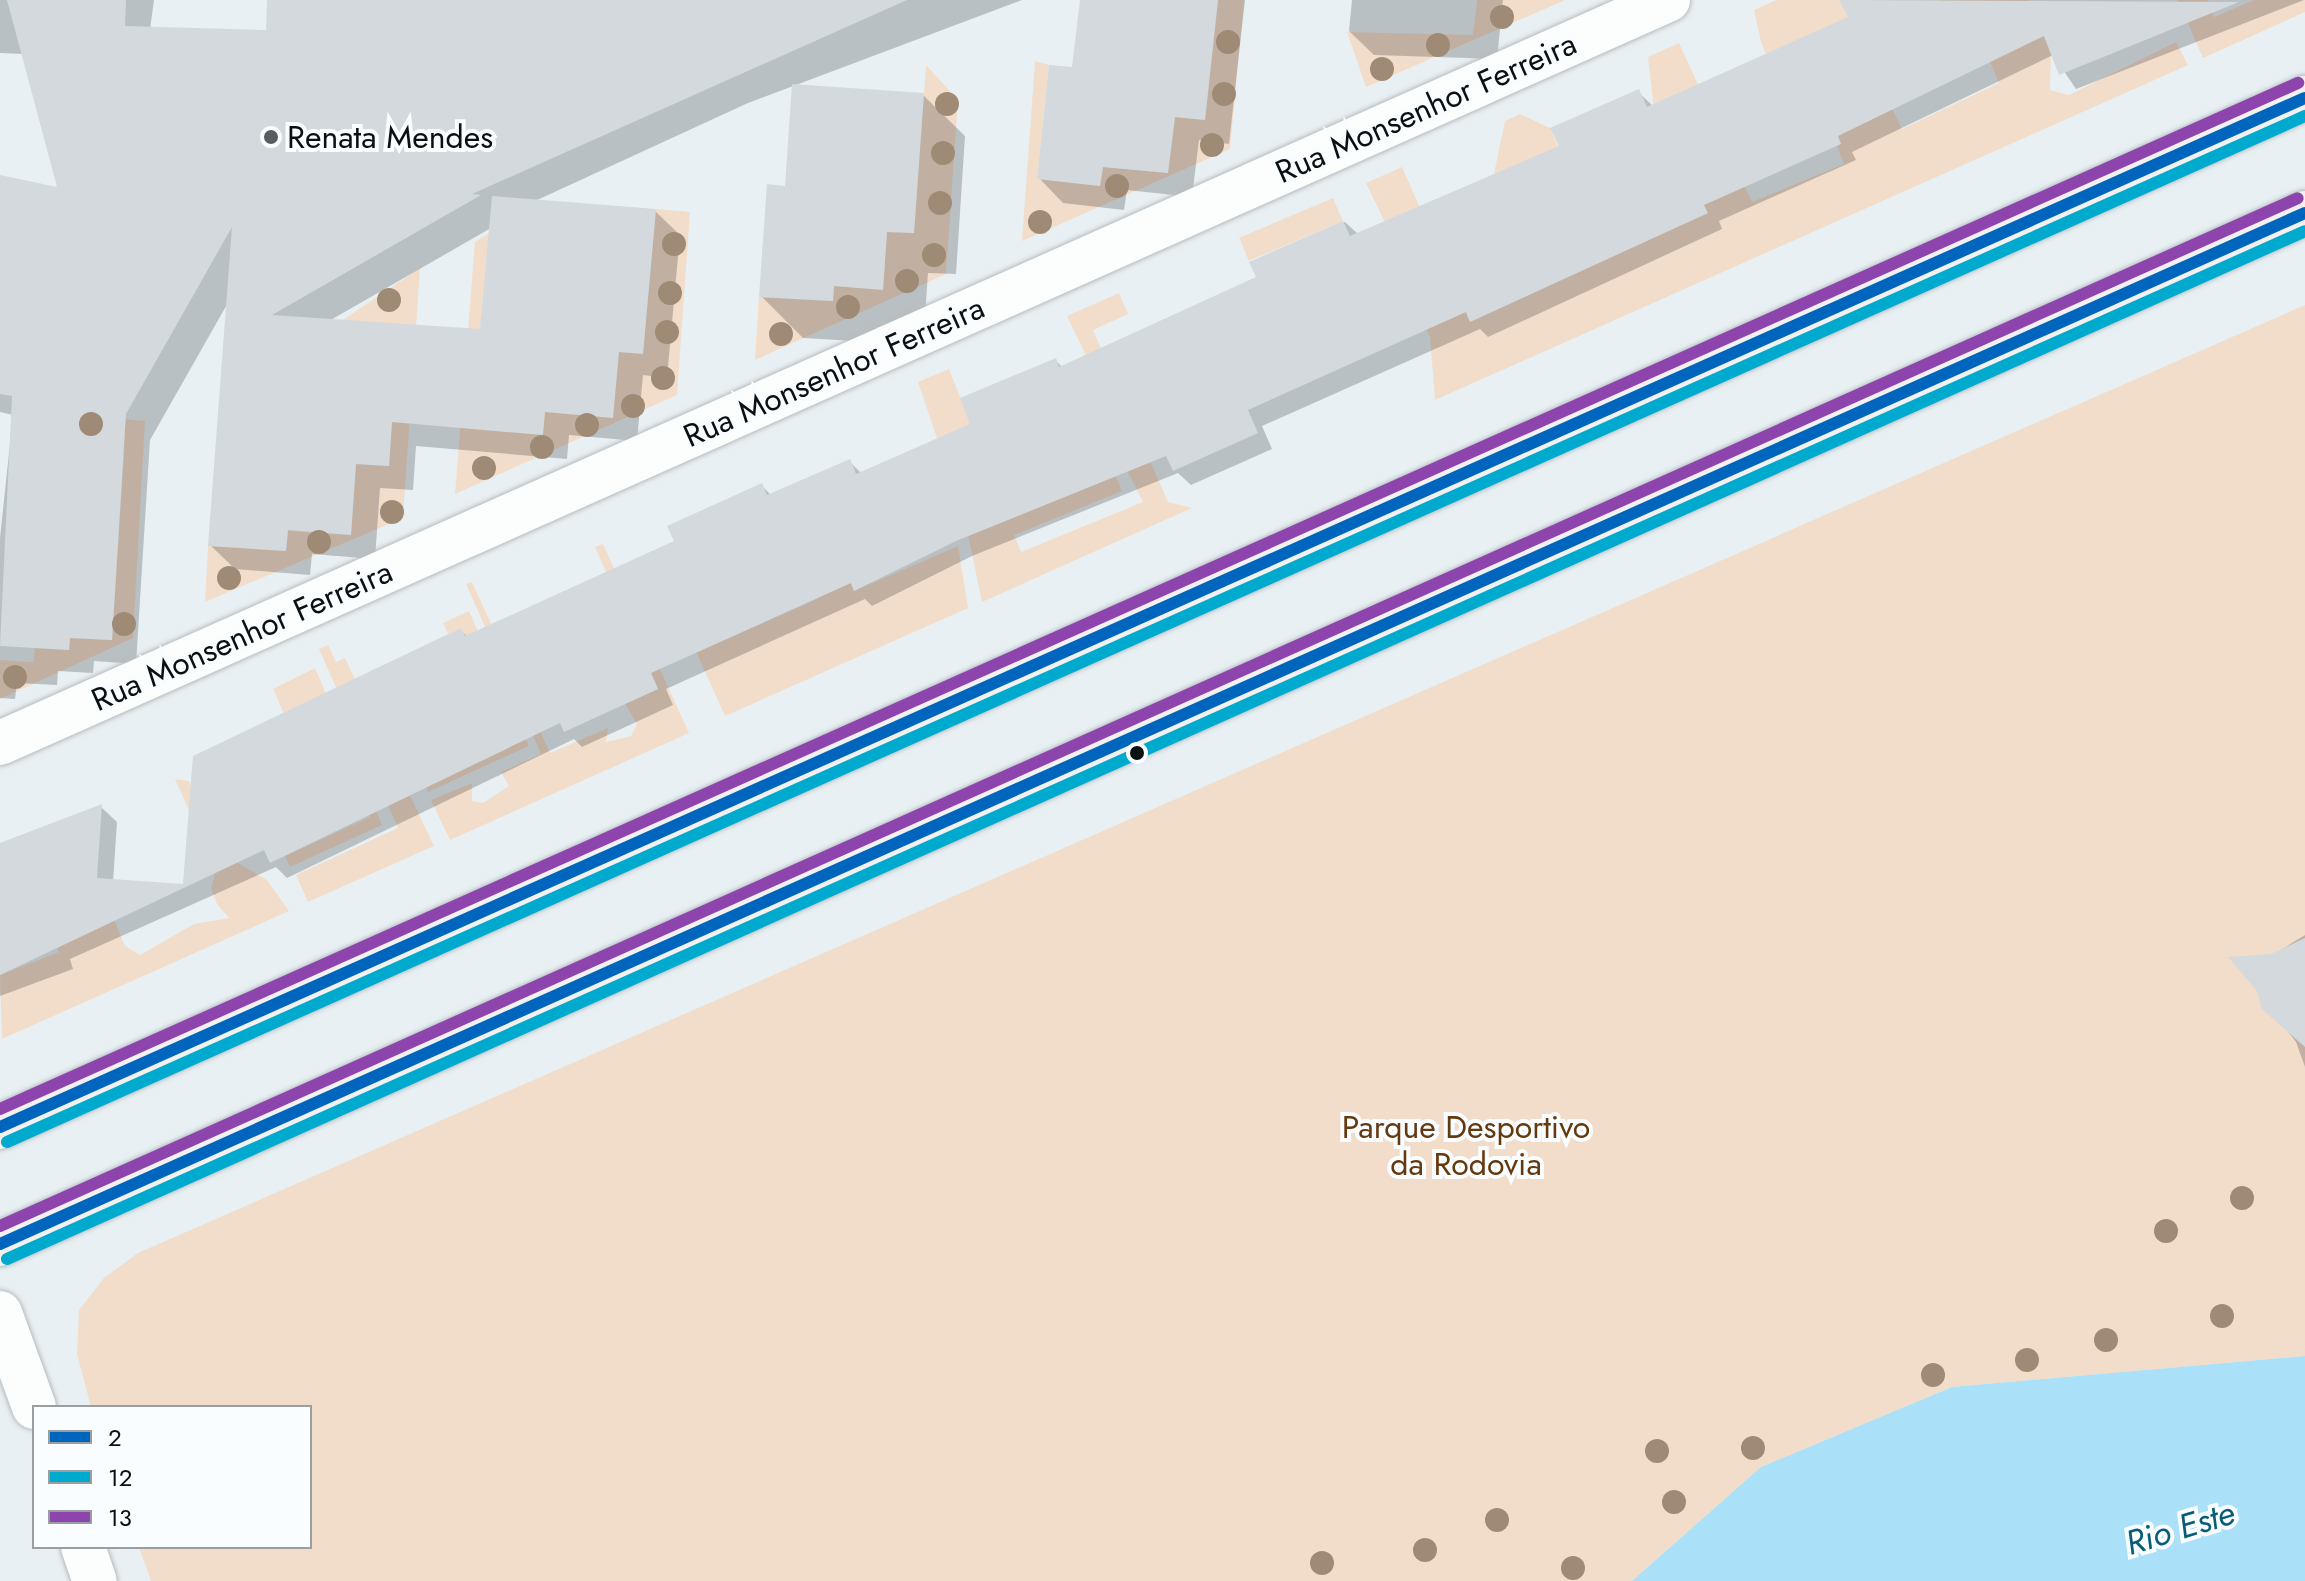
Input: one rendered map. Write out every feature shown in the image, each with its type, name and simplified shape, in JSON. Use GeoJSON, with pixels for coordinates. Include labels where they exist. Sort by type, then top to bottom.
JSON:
{"type":"FeatureCollection","features":[{"type":"Feature","properties":{"kind":"main road"},"geometry":{"type":"LineString","coordinates":[[0,1127],[2305,98]]}},
{"type":"Feature","properties":{"kind":"main road"},"geometry":{"type":"LineString","coordinates":[[0,1244],[2305,213]]}},
{"type":"Feature","properties":{"kind":"street","name":"Rua Monsenhor Ferreira"},"geometry":{"type":"LineString","coordinates":[[0,743],[1668,0]]}},
{"type":"Feature","properties":{"kind":"street"},"geometry":{"type":"LineString","coordinates":[[0,1313],[33,1405]]}},
{"type":"Feature","properties":{"kind":"street"},"geometry":{"type":"LineString","coordinates":[[84,1549],[95,1581]]}},
{"type":"Feature","properties":{"kind":"green space"},"geometry":{"type":"Polygon","coordinates":[[[1218,0],[1244,0],[1230,149],[1022,241],[1035,61],[1049,65],[1037,179],[1100,186],[1103,167],[1168,173],[1175,117],[1205,120],[1218,0]]]}},
{"type":"Feature","properties":{"kind":"green space"},"geometry":{"type":"Polygon","coordinates":[[[1477,0],[1565,0],[1366,87],[1347,32],[1473,35],[1477,0]]]}},
{"type":"Feature","properties":{"kind":"green space"},"geometry":{"type":"Polygon","coordinates":[[[1776,0],[1866,0],[1845,11],[1902,129],[1999,83],[1975,25],[1957,33],[1941,0],[2029,0],[2051,54],[2050,90],[2069,95],[2176,42],[2188,65],[1435,400],[1430,337],[1412,297],[1406,336],[1398,343],[1359,256],[1394,241],[1366,183],[1402,167],[1470,322],[1545,288],[1494,174],[1505,121],[1520,114],[1550,128],[1607,257],[1707,214],[1688,167],[1656,128],[1648,57],[1679,43],[1752,202],[1844,164],[1796,41],[1766,54],[1761,42],[1754,10],[1776,0]]]}},
{"type":"Feature","properties":{"kind":"green space"},"geometry":{"type":"Polygon","coordinates":[[[2178,0],[2207,0],[2214,17],[2254,0],[2305,0],[2305,12],[2203,58],[2178,0]]]}},
{"type":"Feature","properties":{"kind":"green space"},"geometry":{"type":"Polygon","coordinates":[[[926,65],[958,100],[946,274],[755,360],[759,297],[833,301],[834,286],[883,289],[887,232],[914,233],[926,65]]]}},
{"type":"Feature","properties":{"kind":"green space"},"geometry":{"type":"Polygon","coordinates":[[[1333,198],[1343,221],[1249,261],[1239,238],[1333,198]]]}},
{"type":"Feature","properties":{"kind":"green space"},"geometry":{"type":"Polygon","coordinates":[[[656,209],[690,212],[677,395],[455,494],[475,242],[512,219],[483,295],[472,429],[542,435],[545,412],[619,352],[643,353],[656,209]]]}},
{"type":"Feature","properties":{"kind":"green space"},"geometry":{"type":"Polygon","coordinates":[[[420,268],[403,518],[205,602],[208,546],[286,551],[288,531],[351,535],[356,464],[389,466],[398,324],[343,320],[420,268]]]}},
{"type":"Feature","properties":{"kind":"green space"},"geometry":{"type":"Polygon","coordinates":[[[1119,293],[1128,314],[1093,330],[1168,502],[1192,508],[982,602],[965,520],[918,382],[949,369],[1009,519],[1088,414],[1122,491],[1014,535],[1021,552],[1143,502],[1121,458],[1132,452],[1067,316],[1119,293]]]}},
{"type":"Feature","properties":{"kind":"green space","name":"Parque Desportivo da Rodovia"},"geometry":{"type":"Polygon","coordinates":[[[2305,305],[2305,1356],[1952,1387],[1761,1467],[1632,1581],[151,1581],[140,1549],[312,1549],[312,1405],[90,1405],[77,1354],[79,1310],[104,1278],[138,1253],[2305,305]]]}},
{"type":"Feature","properties":{"kind":"green space"},"geometry":{"type":"Polygon","coordinates":[[[124,419],[145,421],[133,638],[0,699],[0,660],[33,662],[35,648],[69,650],[70,638],[112,640],[124,452],[43,446],[124,419]]]}},
{"type":"Feature","properties":{"kind":"green space"},"geometry":{"type":"Polygon","coordinates":[[[804,479],[854,591],[958,546],[968,608],[725,716],[655,561],[678,551],[720,642],[815,600],[826,592],[804,479]]]}},
{"type":"Feature","properties":{"kind":"green space"},"geometry":{"type":"Polygon","coordinates":[[[603,544],[689,733],[450,840],[431,800],[472,783],[472,801],[483,803],[509,786],[501,772],[541,754],[466,584],[472,582],[550,753],[608,728],[606,742],[631,736],[637,724],[625,704],[658,689],[595,547],[603,544]]]}},
{"type":"Feature","properties":{"kind":"green space"},"geometry":{"type":"Polygon","coordinates":[[[469,611],[529,746],[428,792],[425,784],[514,744],[461,628],[448,634],[443,623],[469,611]]]}},
{"type":"Feature","properties":{"kind":"green space"},"geometry":{"type":"Polygon","coordinates":[[[328,645],[336,662],[345,658],[434,846],[308,902],[296,875],[398,828],[319,649],[328,645]]]}},
{"type":"Feature","properties":{"kind":"green space"},"geometry":{"type":"Polygon","coordinates":[[[315,668],[382,825],[290,867],[285,856],[370,817],[318,701],[285,716],[273,689],[315,668]]]}},
{"type":"Feature","properties":{"kind":"green space"},"geometry":{"type":"Polygon","coordinates":[[[175,779],[189,781],[225,867],[236,862],[267,880],[289,911],[2,1039],[0,975],[59,952],[5,842],[18,836],[28,859],[82,841],[125,946],[140,955],[194,924],[229,918],[217,904],[211,888],[216,871],[175,779]]]}},
{"type":"Feature","properties":{"kind":"water","name":"Rio Este"},"geometry":{"type":"Polygon","coordinates":[[[2305,1356],[2305,1581],[1632,1581],[1761,1467],[1952,1387],[2305,1356]]]}},
{"type":"Feature","properties":{"kind":"building"},"geometry":{"type":"Polygon","coordinates":[[[7,0],[126,0],[125,26],[266,30],[267,0],[907,0],[472,194],[481,195],[272,315],[480,329],[492,196],[656,209],[643,354],[619,352],[613,418],[545,412],[543,435],[392,422],[389,466],[356,464],[351,535],[288,530],[286,551],[208,546],[232,227],[126,414],[112,640],[70,638],[69,650],[0,646],[12,396],[0,394],[0,175],[57,187],[7,0]]]}},
{"type":"Feature","properties":{"kind":"building"},"geometry":{"type":"Polygon","coordinates":[[[1080,0],[1218,0],[1205,120],[1175,117],[1168,173],[1103,167],[1100,186],[1037,179],[1049,65],[1072,67],[1080,0]]]}},
{"type":"Feature","properties":{"kind":"building"},"geometry":{"type":"Polygon","coordinates":[[[1839,0],[2239,2],[2059,75],[2044,36],[1838,136],[1841,144],[1704,205],[1708,213],[1470,322],[1466,312],[1248,410],[1258,433],[1173,471],[1166,456],[956,541],[854,591],[851,583],[651,673],[658,689],[564,732],[560,723],[270,863],[264,850],[0,975],[0,843],[102,804],[97,878],[183,884],[193,756],[461,628],[465,636],[674,541],[667,526],[762,483],[767,495],[850,459],[856,474],[970,424],[960,398],[1056,358],[1059,367],[1256,277],[1249,262],[1343,221],[1350,236],[1559,146],[1550,128],[1639,89],[1647,107],[1848,17],[1839,0]]]}},
{"type":"Feature","properties":{"kind":"building"},"geometry":{"type":"Polygon","coordinates":[[[792,84],[924,93],[914,233],[887,232],[883,290],[834,286],[833,301],[759,297],[767,184],[785,186],[792,84]]]}},
{"type":"Feature","properties":{"kind":"building"},"geometry":{"type":"Polygon","coordinates":[[[2305,938],[2305,1047],[2262,1009],[2257,991],[2228,957],[2271,954],[2305,938]]]}},
{"type":"Feature","properties":{"kind":"transit line","name":"13"},"geometry":{"type":"LineString","coordinates":[[0,1109],[2298,83]]}},
{"type":"Feature","properties":{"kind":"transit line","name":"2"},"geometry":{"type":"LineString","coordinates":[[0,1127],[2305,98]]}},
{"type":"Feature","properties":{"kind":"transit line","name":"12"},"geometry":{"type":"LineString","coordinates":[[7,1142],[2305,116]]}},
{"type":"Feature","properties":{"kind":"transit line","name":"13"},"geometry":{"type":"LineString","coordinates":[[0,1226],[2298,198]]}},
{"type":"Feature","properties":{"kind":"transit line","name":"2"},"geometry":{"type":"LineString","coordinates":[[0,1244],[2305,213]]}},
{"type":"Feature","properties":{"kind":"transit line","name":"12"},"geometry":{"type":"LineString","coordinates":[[7,1259],[2305,231]]}},
{"type":"Feature","properties":{"kind":"place","name":"Renata Mendes"},"geometry":{"type":"Point","coordinates":[271,137]}}]}
